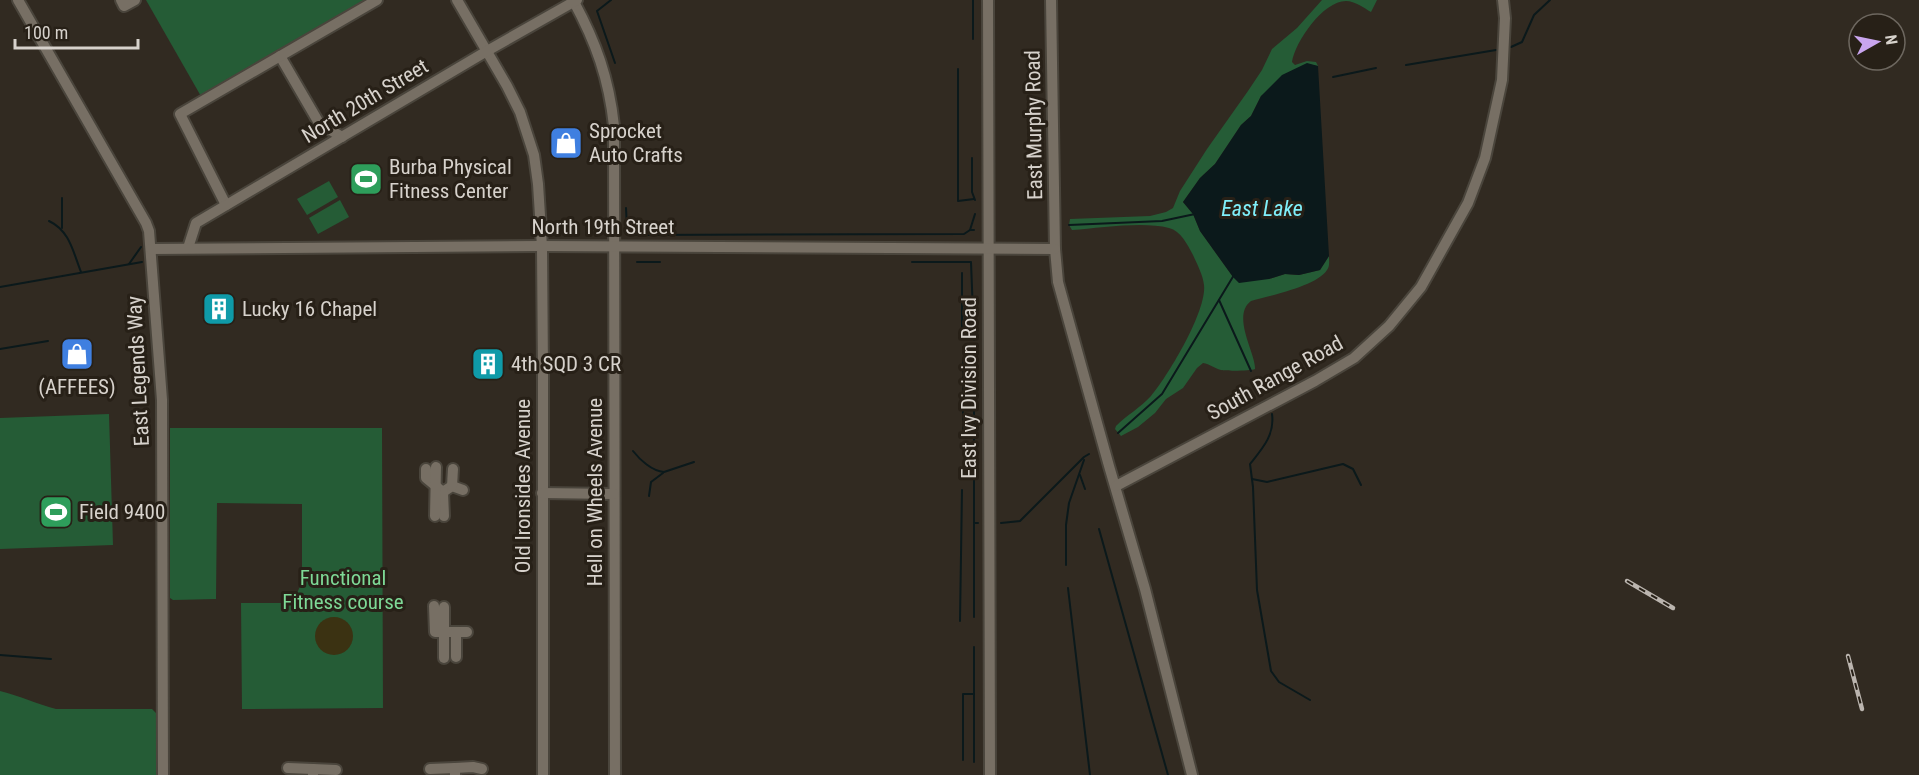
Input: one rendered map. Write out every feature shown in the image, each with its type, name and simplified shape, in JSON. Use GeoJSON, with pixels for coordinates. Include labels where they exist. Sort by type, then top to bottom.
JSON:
{"type":"FeatureCollection","features":[{"type":"Feature","properties":{"kind":"street","name":"East Legends Way"},"geometry":{"type":"LineString","coordinates":[[18,0],[149,231],[162,400],[163,775]]}},
{"type":"Feature","properties":{"kind":"street"},"geometry":{"type":"LineString","coordinates":[[121,0],[124,6],[135,0]]}},
{"type":"Feature","properties":{"kind":"street"},"geometry":{"type":"LineString","coordinates":[[226,205],[180,114],[377,0]]}},
{"type":"Feature","properties":{"kind":"street","name":"Old Ironsides Avenue"},"geometry":{"type":"LineString","coordinates":[[457,0],[514,100],[529,139],[538,184],[542,247],[543,775]]}},
{"type":"Feature","properties":{"kind":"street","name":"East Ivy Division Road"},"geometry":{"type":"LineString","coordinates":[[988,0],[990,775]]}},
{"type":"Feature","properties":{"kind":"street","name":"East Murphy Road"},"geometry":{"type":"LineString","coordinates":[[1051,0],[1055,249],[1058,282],[1108,466],[1116,486],[1145,589],[1192,775]]}},
{"type":"Feature","properties":{"kind":"street","name":"South Range Road"},"geometry":{"type":"LineString","coordinates":[[1116,486],[1354,358],[1389,326],[1421,287],[1468,203],[1485,158],[1502,80],[1505,18],[1503,0]]}},
{"type":"Feature","properties":{"kind":"street","name":"North 20th Street"},"geometry":{"type":"LineString","coordinates":[[188,248],[196,223],[575,1]]}},
{"type":"Feature","properties":{"kind":"street","name":"Hell on Wheels Avenue"},"geometry":{"type":"LineString","coordinates":[[575,1],[597,49],[606,76],[615,149],[615,775]]}},
{"type":"Feature","properties":{"kind":"street"},"geometry":{"type":"LineString","coordinates":[[280,56],[319,123],[342,136]]}},
{"type":"Feature","properties":{"kind":"street","name":"North 19th Street"},"geometry":{"type":"LineString","coordinates":[[151,249],[542,247],[1055,249]]}},
{"type":"Feature","properties":{"kind":"street"},"geometry":{"type":"LineString","coordinates":[[431,468],[449,489]]}},
{"type":"Feature","properties":{"kind":"street"},"geometry":{"type":"LineString","coordinates":[[439,516],[449,489],[453,469]]}},
{"type":"Feature","properties":{"kind":"street"},"geometry":{"type":"LineString","coordinates":[[542,494],[614,494]]}},
{"type":"Feature","properties":{"kind":"street"},"geometry":{"type":"LineString","coordinates":[[439,606],[435,632],[461,632],[456,657]]}},
{"type":"Feature","properties":{"kind":"street"},"geometry":{"type":"LineString","coordinates":[[444,632],[444,658]]}},
{"type":"Feature","properties":{"kind":"street"},"geometry":{"type":"LineString","coordinates":[[430,768],[455,772],[473,767],[483,769]]}},
{"type":"Feature","properties":{"kind":"street"},"geometry":{"type":"LineString","coordinates":[[288,768],[313,772],[336,770]]}},
{"type":"Feature","properties":{"kind":"green space"},"geometry":{"type":"Polygon","coordinates":[[[146,0],[371,0],[202,98],[146,0]]]}},
{"type":"Feature","properties":{"kind":"green space"},"geometry":{"type":"Polygon","coordinates":[[[1322,0],[1377,0],[1371,12],[1356,3],[1346,1],[1337,3],[1320,15],[1298,44],[1292,62],[1295,65],[1307,61],[1316,62],[1318,66],[1307,64],[1261,96],[1251,116],[1241,125],[1215,164],[1200,178],[1183,202],[1193,214],[1200,231],[1233,277],[1269,279],[1285,274],[1299,275],[1320,270],[1329,256],[1328,268],[1322,276],[1303,286],[1251,301],[1245,308],[1244,325],[1255,369],[1224,370],[1203,363],[1183,388],[1166,399],[1155,413],[1138,427],[1121,436],[1115,429],[1116,426],[1151,396],[1185,343],[1199,310],[1204,285],[1198,266],[1188,247],[1180,235],[1169,228],[1134,225],[1072,230],[1069,225],[1070,219],[1150,216],[1173,208],[1180,191],[1262,70],[1272,49],[1297,28],[1322,0]]]}},
{"type":"Feature","properties":{"kind":"green space"},"geometry":{"type":"Polygon","coordinates":[[[329,181],[338,197],[307,215],[297,199],[329,181]]]}},
{"type":"Feature","properties":{"kind":"green space"},"geometry":{"type":"Polygon","coordinates":[[[340,200],[349,217],[318,234],[309,218],[340,200]]]}},
{"type":"Feature","properties":{"kind":"green space","name":"Field 9400"},"geometry":{"type":"Polygon","coordinates":[[[109,414],[113,545],[0,549],[0,418],[109,414]]]}},
{"type":"Feature","properties":{"kind":"green space","name":"Functional Fitness course"},"geometry":{"type":"Polygon","coordinates":[[[170,428],[382,428],[383,708],[242,709],[241,603],[283,603],[296,596],[302,581],[302,504],[217,503],[216,599],[173,600],[170,598],[170,428]]]}},
{"type":"Feature","properties":{"kind":"green space"},"geometry":{"type":"Polygon","coordinates":[[[0,691],[56,709],[152,709],[157,714],[157,775],[0,775],[0,691]]]}},
{"type":"Feature","properties":{"kind":"sand"},"geometry":{"type":"Polygon","coordinates":[[[334,617],[347,623],[353,636],[347,649],[334,655],[321,649],[315,636],[321,623],[334,617]]]}},
{"type":"Feature","properties":{"kind":"water","name":"East Lake"},"geometry":{"type":"Polygon","coordinates":[[[1307,63],[1318,66],[1329,256],[1320,270],[1239,283],[1200,231],[1193,214],[1183,202],[1200,178],[1215,164],[1241,125],[1251,116],[1261,96],[1282,75],[1307,63]]]}},
{"type":"Feature","properties":{"kind":"waterway"},"geometry":{"type":"LineString","coordinates":[[611,0],[597,11],[615,63]]}},
{"type":"Feature","properties":{"kind":"waterway"},"geometry":{"type":"LineString","coordinates":[[973,0],[973,39]]}},
{"type":"Feature","properties":{"kind":"waterway"},"geometry":{"type":"LineString","coordinates":[[1511,47],[1522,42],[1534,15],[1550,0]]}},
{"type":"Feature","properties":{"kind":"waterway"},"geometry":{"type":"LineString","coordinates":[[1406,65],[1496,50]]}},
{"type":"Feature","properties":{"kind":"waterway"},"geometry":{"type":"LineString","coordinates":[[1333,77],[1376,68]]}},
{"type":"Feature","properties":{"kind":"waterway"},"geometry":{"type":"LineString","coordinates":[[958,69],[958,201],[974,199]]}},
{"type":"Feature","properties":{"kind":"waterway"},"geometry":{"type":"LineString","coordinates":[[972,158],[972,192],[975,200]]}},
{"type":"Feature","properties":{"kind":"waterway"},"geometry":{"type":"LineString","coordinates":[[62,198],[62,228]]}},
{"type":"Feature","properties":{"kind":"waterway"},"geometry":{"type":"LineString","coordinates":[[626,208],[627,228]]}},
{"type":"Feature","properties":{"kind":"waterway"},"geometry":{"type":"LineString","coordinates":[[974,230],[970,230],[975,214]]}},
{"type":"Feature","properties":{"kind":"waterway"},"geometry":{"type":"LineString","coordinates":[[1069,225],[1162,221],[1195,214]]}},
{"type":"Feature","properties":{"kind":"waterway"},"geometry":{"type":"LineString","coordinates":[[49,221],[62,230],[66,236],[81,272]]}},
{"type":"Feature","properties":{"kind":"waterway"},"geometry":{"type":"LineString","coordinates":[[625,228],[633,234],[640,235],[964,234],[970,230]]}},
{"type":"Feature","properties":{"kind":"waterway"},"geometry":{"type":"LineString","coordinates":[[129,264],[141,247]]}},
{"type":"Feature","properties":{"kind":"waterway"},"geometry":{"type":"LineString","coordinates":[[0,287],[142,262]]}},
{"type":"Feature","properties":{"kind":"waterway"},"geometry":{"type":"LineString","coordinates":[[637,262],[660,262]]}},
{"type":"Feature","properties":{"kind":"waterway"},"geometry":{"type":"LineString","coordinates":[[912,262],[971,262],[974,340]]}},
{"type":"Feature","properties":{"kind":"waterway"},"geometry":{"type":"LineString","coordinates":[[962,273],[962,339],[974,338]]}},
{"type":"Feature","properties":{"kind":"waterway"},"geometry":{"type":"LineString","coordinates":[[1118,433],[1162,394],[1234,275]]}},
{"type":"Feature","properties":{"kind":"waterway"},"geometry":{"type":"LineString","coordinates":[[1219,300],[1251,371]]}},
{"type":"Feature","properties":{"kind":"waterway"},"geometry":{"type":"LineString","coordinates":[[0,349],[48,341]]}},
{"type":"Feature","properties":{"kind":"waterway"},"geometry":{"type":"LineString","coordinates":[[974,360],[974,523],[978,523]]}},
{"type":"Feature","properties":{"kind":"waterway"},"geometry":{"type":"LineString","coordinates":[[963,361],[963,429],[973,429]]}},
{"type":"Feature","properties":{"kind":"waterway"},"geometry":{"type":"LineString","coordinates":[[1272,414],[1270,435],[1250,464],[1257,590],[1271,671],[1279,682],[1310,700]]}},
{"type":"Feature","properties":{"kind":"waterway"},"geometry":{"type":"LineString","coordinates":[[961,447],[973,448]]}},
{"type":"Feature","properties":{"kind":"waterway"},"geometry":{"type":"LineString","coordinates":[[633,451],[655,470],[664,472],[694,462]]}},
{"type":"Feature","properties":{"kind":"waterway"},"geometry":{"type":"LineString","coordinates":[[1001,523],[1020,521],[1089,454]]}},
{"type":"Feature","properties":{"kind":"waterway"},"geometry":{"type":"LineString","coordinates":[[1066,565],[1066,525],[1069,503],[1084,460]]}},
{"type":"Feature","properties":{"kind":"waterway"},"geometry":{"type":"LineString","coordinates":[[1252,479],[1267,482],[1343,464],[1353,469],[1361,485]]}},
{"type":"Feature","properties":{"kind":"waterway"},"geometry":{"type":"LineString","coordinates":[[649,496],[651,482],[663,473]]}},
{"type":"Feature","properties":{"kind":"waterway"},"geometry":{"type":"LineString","coordinates":[[1080,475],[1085,489]]}},
{"type":"Feature","properties":{"kind":"waterway"},"geometry":{"type":"LineString","coordinates":[[960,621],[962,490]]}},
{"type":"Feature","properties":{"kind":"waterway"},"geometry":{"type":"LineString","coordinates":[[974,523],[974,617]]}},
{"type":"Feature","properties":{"kind":"waterway"},"geometry":{"type":"LineString","coordinates":[[1099,529],[1168,775]]}},
{"type":"Feature","properties":{"kind":"waterway"},"geometry":{"type":"LineString","coordinates":[[1068,588],[1090,775]]}},
{"type":"Feature","properties":{"kind":"waterway"},"geometry":{"type":"LineString","coordinates":[[974,647],[974,762]]}},
{"type":"Feature","properties":{"kind":"waterway"},"geometry":{"type":"LineString","coordinates":[[0,655],[51,659]]}},
{"type":"Feature","properties":{"kind":"waterway"},"geometry":{"type":"LineString","coordinates":[[963,760],[963,694],[974,694]]}},
{"type":"Feature","properties":{"kind":"railway"},"geometry":{"type":"LineString","coordinates":[[1627,581],[1673,608]]}},
{"type":"Feature","properties":{"kind":"railway"},"geometry":{"type":"LineString","coordinates":[[1848,656],[1862,709]]}},
{"type":"Feature","properties":{"kind":"place","name":"Sprocket Auto Crafts"},"geometry":{"type":"Point","coordinates":[566,143]}},
{"type":"Feature","properties":{"kind":"place","name":"Burba Physical Fitness Center"},"geometry":{"type":"Point","coordinates":[366,179]}},
{"type":"Feature","properties":{"kind":"place","name":"Lucky 16 Chapel"},"geometry":{"type":"Point","coordinates":[219,309]}},
{"type":"Feature","properties":{"kind":"place","name":"(AFFEES)"},"geometry":{"type":"Point","coordinates":[77,354]}},
{"type":"Feature","properties":{"kind":"place","name":"4th SQD 3 CR"},"geometry":{"type":"Point","coordinates":[488,364]}},
{"type":"Feature","properties":{"kind":"place","name":"Field 9400"},"geometry":{"type":"Point","coordinates":[56,512]}}]}
